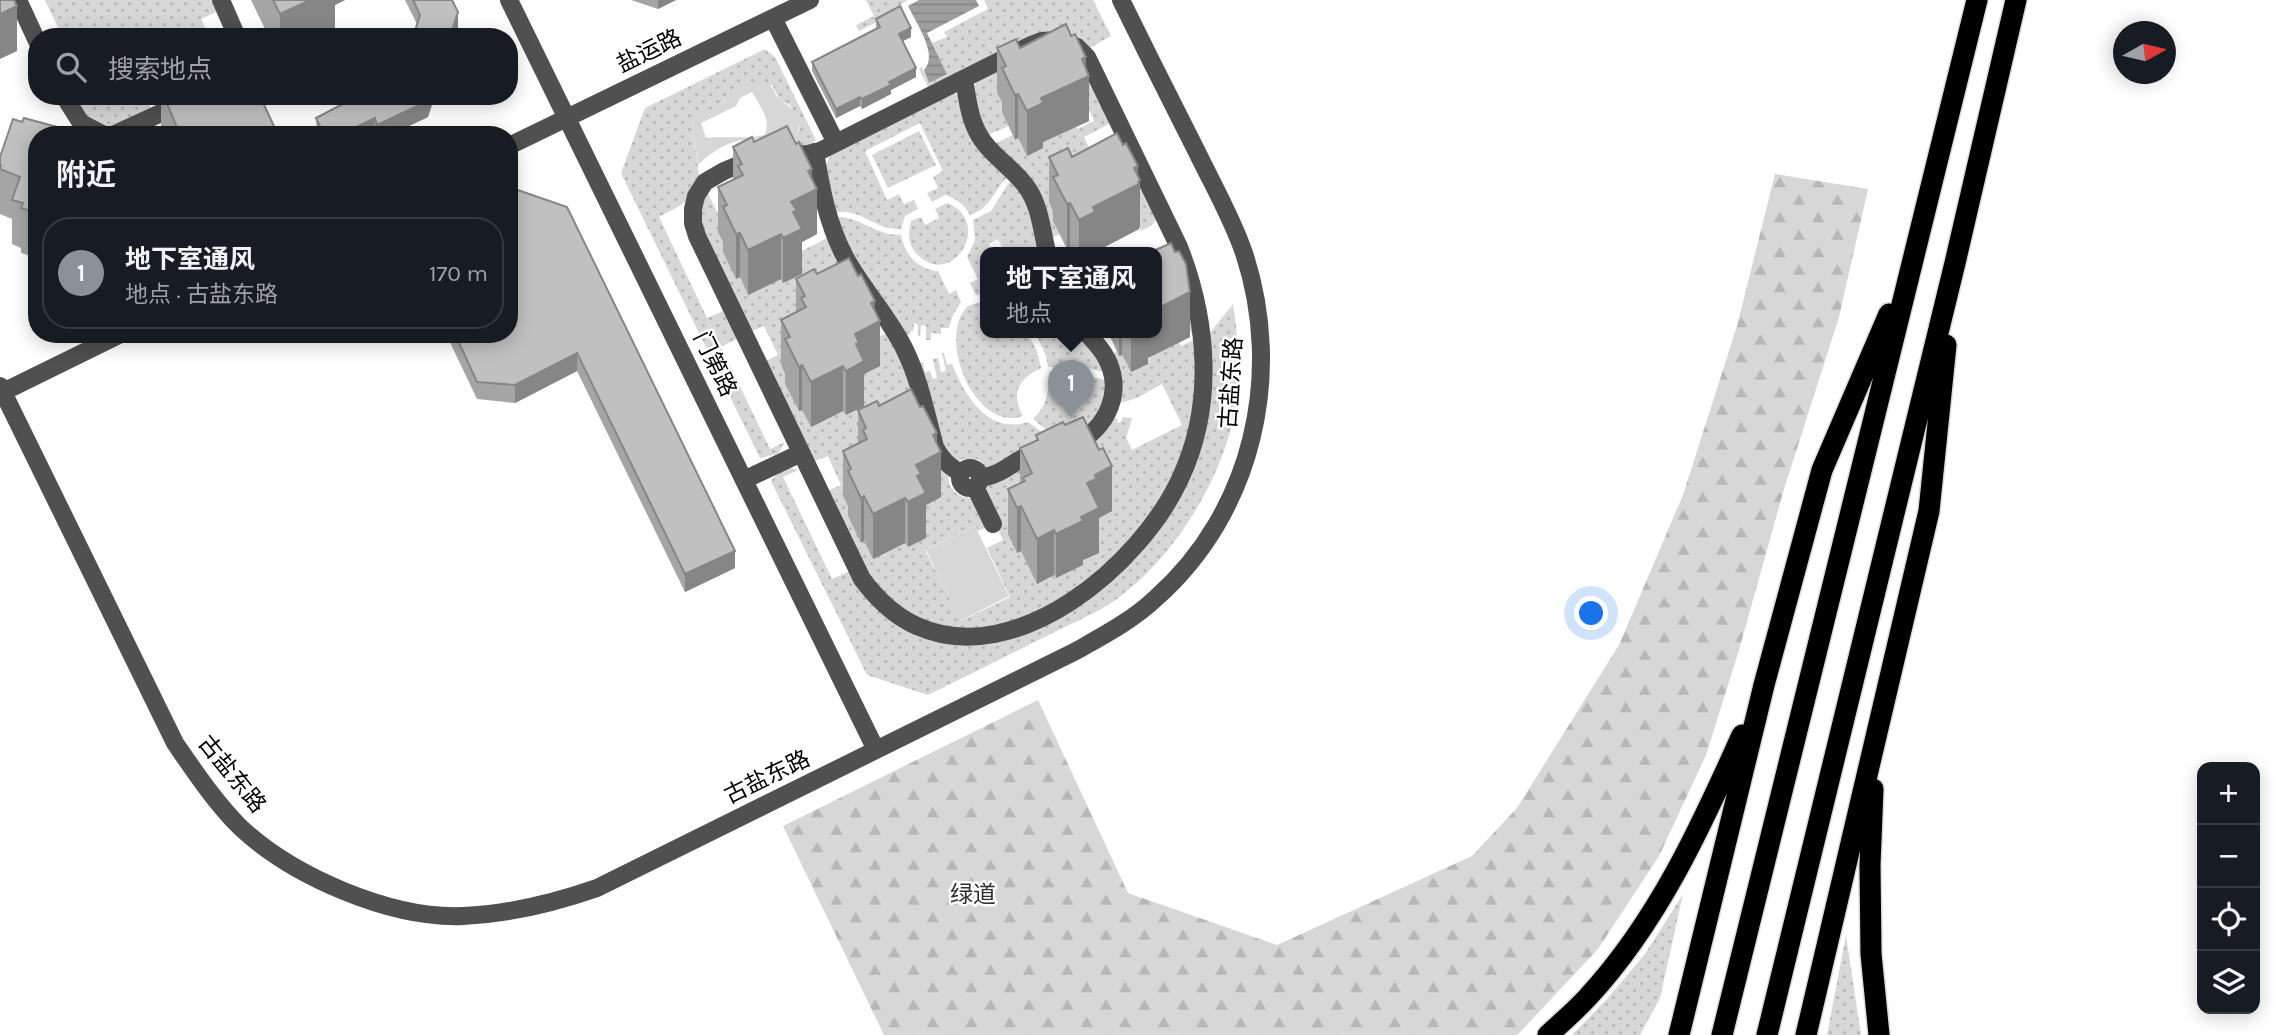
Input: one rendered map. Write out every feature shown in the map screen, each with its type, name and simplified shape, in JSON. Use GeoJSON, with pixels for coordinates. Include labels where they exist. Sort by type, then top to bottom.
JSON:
{"type":"FeatureCollection","features":[{"type":"Feature","properties":{"kind":"highway"},"geometry":{"type":"LineString","coordinates":[[1722,1035],[1978,0]]}},
{"type":"Feature","properties":{"kind":"highway"},"geometry":{"type":"LineString","coordinates":[[1767,1035],[1955,263],[2016,0]]}},
{"type":"Feature","properties":{"kind":"highway"},"geometry":{"type":"LineString","coordinates":[[1679,1035],[1764,685],[1822,470],[1914,254]]}},
{"type":"Feature","properties":{"kind":"highway"},"geometry":{"type":"LineString","coordinates":[[1806,1035],[1929,511],[1955,263]]}},
{"type":"Feature","properties":{"kind":"highway"},"geometry":{"type":"LineString","coordinates":[[1548,1035],[1588,997],[1640,930],[1665,889],[1716,792],[1764,685]]}},
{"type":"Feature","properties":{"kind":"highway"},"geometry":{"type":"LineString","coordinates":[[1875,739],[1870,865],[1871,954],[1879,1035]]}},
{"type":"Feature","properties":{"kind":"street"},"geometry":{"type":"LineString","coordinates":[[18,0],[31,28]]}},
{"type":"Feature","properties":{"kind":"street"},"geometry":{"type":"LineString","coordinates":[[221,0],[233,28]]}},
{"type":"Feature","properties":{"kind":"street","name":"门第路"},"geometry":{"type":"LineString","coordinates":[[509,0],[876,750]]}},
{"type":"Feature","properties":{"kind":"street","name":"盐运路"},"geometry":{"type":"LineString","coordinates":[[518,142],[810,0]]}},
{"type":"Feature","properties":{"kind":"street","name":"古盐东路"},"geometry":{"type":"LineString","coordinates":[[1,389],[176,743],[206,788],[240,826],[276,857],[346,893],[421,913],[460,916],[560,901],[597,888],[1076,651],[1121,625],[1157,598],[1210,535],[1248,457],[1258,419],[1261,337],[1255,293],[1243,252],[1222,204],[1121,0]]}},
{"type":"Feature","properties":{"kind":"street"},"geometry":{"type":"LineString","coordinates":[[773,18],[836,143]]}},
{"type":"Feature","properties":{"kind":"street"},"geometry":{"type":"LineString","coordinates":[[1042,41],[1063,42],[1077,47],[1087,57],[1179,247],[1195,296],[1203,343],[1202,395],[1194,439],[1181,477],[1157,519],[1140,542],[1107,575],[1060,607],[1011,631],[988,636],[950,635],[915,626],[876,597],[852,561],[697,236],[693,209],[696,196],[705,182],[760,156],[815,152],[836,143],[1042,41]]}},
{"type":"Feature","properties":{"kind":"street"},"geometry":{"type":"LineString","coordinates":[[964,79],[970,118],[975,129],[986,145],[1029,190],[1036,204],[1046,247]]}},
{"type":"Feature","properties":{"kind":"street"},"geometry":{"type":"LineString","coordinates":[[69,105],[81,124],[85,126]]}},
{"type":"Feature","properties":{"kind":"street"},"geometry":{"type":"LineString","coordinates":[[141,126],[181,105]]}},
{"type":"Feature","properties":{"kind":"street"},"geometry":{"type":"LineString","coordinates":[[815,152],[823,200],[836,237],[855,273],[881,308],[905,351],[920,388],[935,447],[944,462],[960,473],[960,481],[964,486],[970,488],[977,482],[1003,472],[1029,454],[1072,446],[1088,437],[1104,421],[1114,396],[1113,377],[1104,353],[1091,338]]}},
{"type":"Feature","properties":{"kind":"street"},"geometry":{"type":"LineString","coordinates":[[1,389],[101,343]]}},
{"type":"Feature","properties":{"kind":"street"},"geometry":{"type":"LineString","coordinates":[[744,480],[801,453]]}},
{"type":"Feature","properties":{"kind":"street"},"geometry":{"type":"LineString","coordinates":[[977,482],[993,524]]}},
{"type":"Feature","properties":{"kind":"green space"},"geometry":{"type":"Polygon","coordinates":[[[45,0],[213,0],[218,11],[201,19],[206,28],[58,28],[45,0]]]}},
{"type":"Feature","properties":{"kind":"green space"},"geometry":{"type":"Polygon","coordinates":[[[866,0],[908,0],[901,4],[903,9],[859,31],[856,25],[874,16],[866,0]]]}},
{"type":"Feature","properties":{"kind":"green space"},"geometry":{"type":"Polygon","coordinates":[[[984,0],[1093,0],[1111,36],[1088,49],[1078,40],[929,89],[919,69],[922,67],[929,83],[947,74],[932,43],[947,37],[944,32],[988,9],[984,0]]]}},
{"type":"Feature","properties":{"kind":"green space"},"geometry":{"type":"Polygon","coordinates":[[[765,49],[775,57],[816,140],[813,142],[815,145],[799,147],[795,139],[800,126],[790,105],[780,100],[772,85],[724,99],[723,103],[692,121],[699,175],[694,191],[680,206],[659,217],[707,318],[726,310],[738,338],[721,347],[770,449],[785,442],[778,454],[760,458],[621,173],[645,108],[765,49]]]}},
{"type":"Feature","properties":{"kind":"green space"},"geometry":{"type":"Polygon","coordinates":[[[1038,49],[1075,55],[1113,122],[1084,137],[1098,167],[1127,153],[1157,216],[1149,227],[1141,231],[1139,226],[1058,220],[1060,234],[1050,239],[994,144],[1013,135],[1015,140],[1018,138],[1027,156],[1073,121],[1077,129],[1094,121],[1086,103],[1006,110],[1009,126],[985,136],[973,91],[977,80],[1038,49]]]}},
{"type":"Feature","properties":{"kind":"green space"},"geometry":{"type":"Polygon","coordinates":[[[758,79],[768,84],[801,121],[795,139],[799,147],[757,139],[733,142],[698,165],[692,121],[723,103],[727,95],[758,79]],[[752,92],[740,98],[736,106],[701,123],[706,138],[764,135],[766,119],[752,92]]]}},
{"type":"Feature","properties":{"kind":"green space"},"geometry":{"type":"Polygon","coordinates":[[[951,92],[961,96],[1010,175],[984,208],[970,215],[963,205],[949,196],[945,195],[932,202],[927,193],[938,188],[933,177],[943,171],[920,123],[865,151],[887,200],[899,194],[904,204],[914,200],[918,209],[905,216],[901,229],[882,226],[851,213],[831,213],[824,170],[832,152],[951,92]]]}},
{"type":"Feature","properties":{"kind":"green space"},"geometry":{"type":"Polygon","coordinates":[[[77,105],[149,105],[151,110],[124,123],[103,126],[77,105]]]}},
{"type":"Feature","properties":{"kind":"green space"},"geometry":{"type":"Polygon","coordinates":[[[919,131],[936,165],[888,188],[872,155],[919,131]]]}},
{"type":"Feature","properties":{"kind":"green space","name":"绿道"},"geometry":{"type":"Polygon","coordinates":[[[1775,174],[1868,189],[1839,317],[1784,489],[1739,650],[1706,755],[1659,856],[1598,949],[1517,1035],[884,1035],[783,826],[1038,700],[1128,893],[1277,945],[1472,856],[1517,808],[1619,645],[1683,495],[1737,326],[1775,174]]]}},
{"type":"Feature","properties":{"kind":"green space"},"geometry":{"type":"Polygon","coordinates":[[[1010,181],[1021,185],[1041,247],[1002,247],[998,239],[989,244],[990,247],[980,247],[980,295],[976,295],[970,283],[978,279],[967,257],[975,240],[973,220],[991,211],[1010,181]]]}},
{"type":"Feature","properties":{"kind":"green space"},"geometry":{"type":"Polygon","coordinates":[[[707,191],[725,229],[727,250],[737,279],[740,277],[748,295],[796,254],[831,236],[882,320],[880,326],[790,382],[799,411],[802,410],[811,427],[842,408],[846,415],[864,406],[856,389],[871,339],[888,333],[915,390],[848,516],[861,542],[864,541],[873,558],[917,521],[931,467],[950,469],[951,487],[963,497],[975,498],[991,525],[978,531],[975,526],[925,550],[961,621],[1010,597],[987,548],[1003,540],[981,494],[989,481],[1023,462],[1024,549],[1056,578],[1083,565],[1065,470],[1110,417],[1118,419],[1117,422],[1120,423],[1123,417],[1132,418],[1126,438],[1132,450],[1182,425],[1162,384],[1137,398],[1120,403],[1110,355],[1117,351],[1122,355],[1131,372],[1177,338],[1181,346],[1194,340],[1186,320],[1179,264],[1198,338],[1196,394],[1184,449],[1171,482],[1131,544],[1076,590],[1022,619],[967,631],[918,621],[893,606],[866,576],[826,492],[841,485],[828,456],[812,462],[764,362],[778,355],[764,326],[750,332],[701,227],[699,209],[707,191]]]}},
{"type":"Feature","properties":{"kind":"green space"},"geometry":{"type":"Polygon","coordinates":[[[947,203],[961,212],[967,224],[968,237],[963,250],[954,259],[942,264],[929,263],[911,246],[911,221],[921,217],[925,225],[939,218],[935,209],[947,203]]]}},
{"type":"Feature","properties":{"kind":"green space"},"geometry":{"type":"Polygon","coordinates":[[[832,218],[855,220],[884,233],[901,235],[913,260],[938,271],[949,294],[956,290],[961,302],[949,328],[941,328],[941,334],[931,333],[931,340],[926,340],[926,326],[921,325],[918,336],[918,325],[914,323],[910,335],[900,333],[832,218]]]}},
{"type":"Feature","properties":{"kind":"green space"},"geometry":{"type":"Polygon","coordinates":[[[980,302],[980,338],[1030,338],[1037,351],[1041,368],[1022,382],[1017,393],[1023,416],[1006,417],[990,410],[976,397],[965,379],[956,339],[959,321],[968,306],[980,302]]]}},
{"type":"Feature","properties":{"kind":"green space"},"geometry":{"type":"Polygon","coordinates":[[[1233,304],[1238,377],[1236,406],[1226,446],[1187,524],[1150,570],[1130,589],[1101,609],[928,695],[867,675],[771,481],[776,475],[786,469],[798,470],[783,477],[832,579],[850,571],[914,634],[956,644],[1006,641],[1033,629],[1175,503],[1209,334],[1233,304]]]}},
{"type":"Feature","properties":{"kind":"green space"},"geometry":{"type":"Polygon","coordinates":[[[1038,338],[1085,338],[1107,373],[1081,366],[1048,367],[1038,338]]]}},
{"type":"Feature","properties":{"kind":"green space"},"geometry":{"type":"Polygon","coordinates":[[[942,353],[947,365],[952,364],[971,400],[990,418],[1014,425],[1028,422],[1060,445],[988,471],[978,459],[956,462],[946,458],[915,364],[923,362],[925,372],[930,371],[933,379],[937,378],[933,359],[938,358],[941,372],[946,371],[942,353]]]}},
{"type":"Feature","properties":{"kind":"green space"},"geometry":{"type":"Polygon","coordinates":[[[1071,371],[1109,381],[1110,386],[1092,430],[1049,432],[1033,419],[1046,398],[1049,372],[1071,371]]]}},
{"type":"Feature","properties":{"kind":"green space"},"geometry":{"type":"Polygon","coordinates":[[[975,526],[1009,596],[960,621],[926,550],[975,526]]]}},
{"type":"Feature","properties":{"kind":"green space"},"geometry":{"type":"Polygon","coordinates":[[[1683,894],[1660,998],[1640,1035],[1572,1035],[1645,954],[1683,894]]]}},
{"type":"Feature","properties":{"kind":"green space"},"geometry":{"type":"Polygon","coordinates":[[[1846,935],[1861,1035],[1827,1035],[1846,935]]]}},
{"type":"Feature","properties":{"kind":"shaded area"},"geometry":{"type":"Polygon","coordinates":[[[919,0],[976,0],[979,6],[927,33],[947,74],[929,83],[924,70],[928,64],[928,48],[908,6],[919,0]]]}},
{"type":"Feature","properties":{"kind":"building"},"geometry":{"type":"Polygon","coordinates":[[[0,0],[14,0],[17,6],[0,14],[0,0]]]}},
{"type":"Feature","properties":{"kind":"building"},"geometry":{"type":"Polygon","coordinates":[[[273,0],[310,0],[280,14],[273,0]]]}},
{"type":"Feature","properties":{"kind":"building"},"geometry":{"type":"Polygon","coordinates":[[[413,0],[452,0],[458,12],[453,28],[416,28],[420,15],[413,0]]]}},
{"type":"Feature","properties":{"kind":"building"},"geometry":{"type":"Polygon","coordinates":[[[900,6],[911,28],[899,34],[916,68],[889,82],[891,85],[836,109],[812,62],[880,27],[876,19],[900,6]]]}},
{"type":"Feature","properties":{"kind":"building"},"geometry":{"type":"Polygon","coordinates":[[[1066,24],[1071,36],[1075,34],[1086,57],[1082,59],[1089,76],[1041,98],[1043,103],[1027,111],[1018,94],[1015,95],[1002,68],[1006,66],[997,48],[1016,39],[1020,48],[1066,24]]]}},
{"type":"Feature","properties":{"kind":"building"},"geometry":{"type":"Polygon","coordinates":[[[168,105],[264,105],[274,126],[176,126],[168,105]]]}},
{"type":"Feature","properties":{"kind":"building"},"geometry":{"type":"Polygon","coordinates":[[[341,105],[420,105],[377,125],[375,118],[359,126],[320,126],[316,118],[341,105]]]}},
{"type":"Feature","properties":{"kind":"building"},"geometry":{"type":"Polygon","coordinates":[[[24,118],[53,126],[28,126],[28,210],[21,208],[23,203],[12,200],[20,177],[0,169],[0,157],[13,119],[22,122],[24,118]]]}},
{"type":"Feature","properties":{"kind":"building"},"geometry":{"type":"Polygon","coordinates":[[[787,126],[796,144],[799,142],[812,169],[808,171],[817,189],[791,202],[797,211],[793,212],[802,229],[783,238],[781,234],[748,250],[740,233],[736,234],[723,207],[727,205],[718,187],[743,175],[738,166],[742,164],[733,147],[752,137],[754,142],[787,126]]]}},
{"type":"Feature","properties":{"kind":"building"},"geometry":{"type":"Polygon","coordinates":[[[1117,133],[1123,145],[1126,143],[1138,166],[1134,168],[1140,180],[1139,184],[1093,207],[1095,212],[1079,220],[1053,177],[1058,175],[1049,157],[1068,148],[1072,157],[1117,133]]]}},
{"type":"Feature","properties":{"kind":"building"},"geometry":{"type":"Polygon","coordinates":[[[518,190],[567,207],[735,551],[685,574],[577,353],[515,385],[477,382],[459,343],[518,343],[518,190]]]}},
{"type":"Feature","properties":{"kind":"building"},"geometry":{"type":"Polygon","coordinates":[[[1171,243],[1175,252],[1179,251],[1186,264],[1190,292],[1162,306],[1162,247],[1171,243]]]}},
{"type":"Feature","properties":{"kind":"building"},"geometry":{"type":"Polygon","coordinates":[[[849,258],[875,301],[871,303],[880,321],[855,334],[859,343],[856,344],[864,361],[846,371],[843,366],[811,382],[802,365],[799,367],[785,339],[790,337],[781,320],[806,307],[801,298],[805,296],[796,279],[814,269],[817,274],[849,258]]]}},
{"type":"Feature","properties":{"kind":"building"},"geometry":{"type":"Polygon","coordinates":[[[911,389],[937,433],[933,435],[941,452],[916,465],[921,474],[917,476],[926,493],[908,502],[905,498],[873,514],[864,496],[861,498],[848,471],[851,469],[843,451],[867,439],[863,430],[866,428],[858,410],[877,401],[879,406],[911,389]]]}},
{"type":"Feature","properties":{"kind":"building"},"geometry":{"type":"Polygon","coordinates":[[[1083,417],[1099,450],[1103,448],[1112,466],[1095,475],[1096,479],[1087,483],[1099,508],[1081,517],[1083,521],[1056,534],[1054,530],[1037,539],[1021,506],[1017,508],[1008,489],[1025,481],[1023,478],[1032,473],[1020,448],[1038,440],[1036,435],[1063,422],[1065,425],[1083,417]]]}},
{"type":"Feature","properties":{"kind":"place","name":"地下室通风"},"geometry":{"type":"Point","coordinates":[1071,418]}}]}
